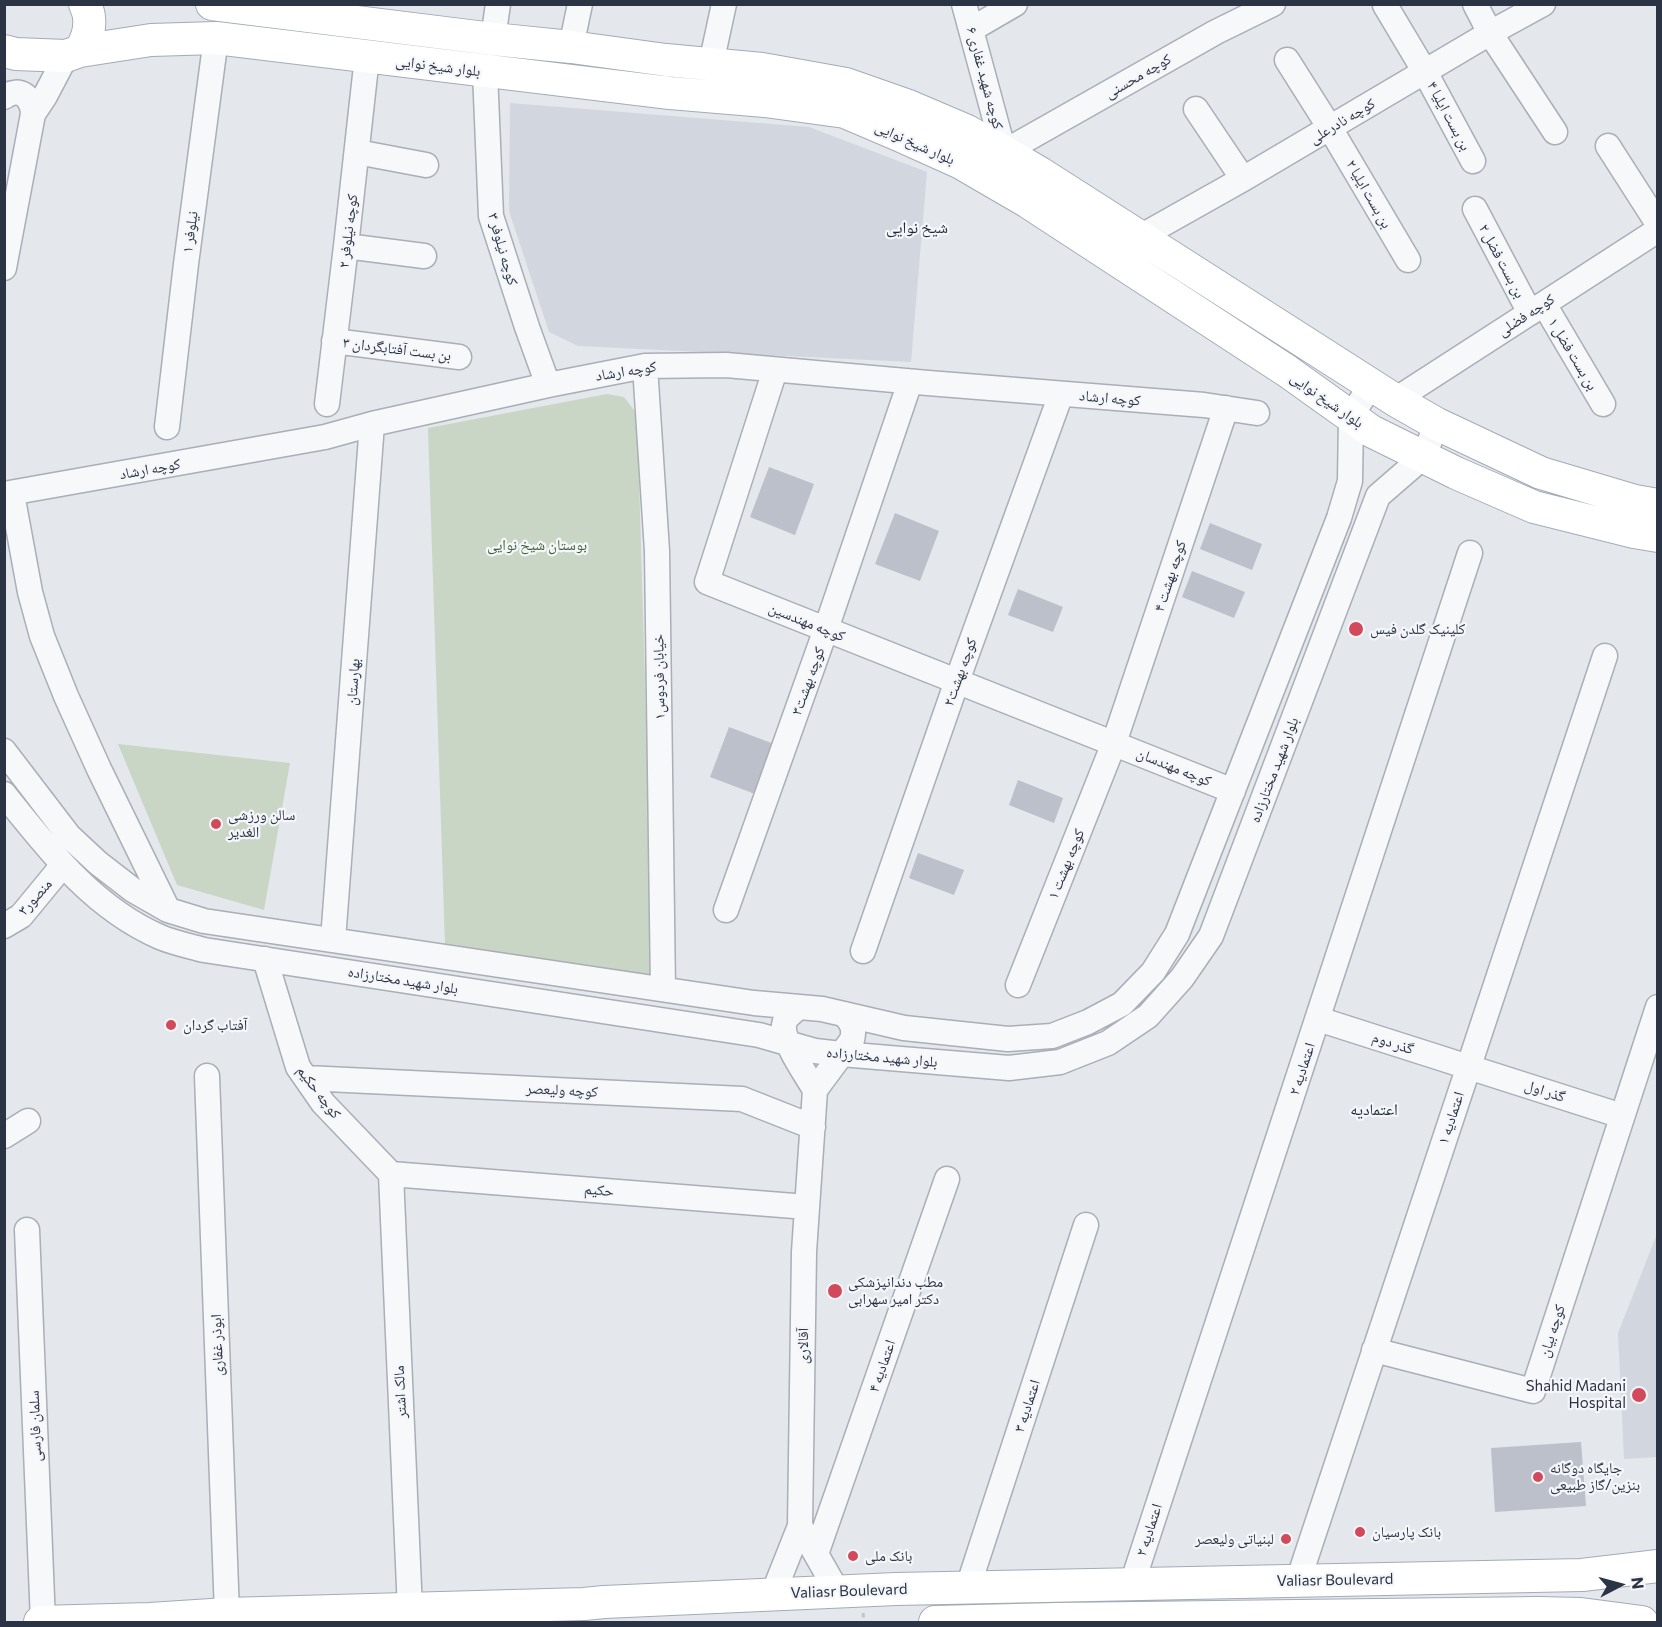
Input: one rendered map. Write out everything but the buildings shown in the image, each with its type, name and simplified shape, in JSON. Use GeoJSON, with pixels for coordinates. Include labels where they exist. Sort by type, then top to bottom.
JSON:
{"type":"FeatureCollection","features":[{"type":"Feature","properties":{"kind":"main road"},"geometry":{"type":"LineString","coordinates":[[73,53],[86,41],[90,25],[89,11],[85,4]]}},
{"type":"Feature","properties":{"kind":"main road","name":"بلوار شیخ نوایی"},"geometry":{"type":"LineString","coordinates":[[212,4],[265,8],[666,60],[762,69],[846,84],[916,109],[967,131],[1004,152],[1383,392],[1437,423],[1541,473],[1635,501],[1658,505]]}},
{"type":"Feature","properties":{"kind":"main road","name":"بلوار شیخ نوایی"},"geometry":{"type":"LineString","coordinates":[[4,51],[16,54],[73,53],[152,40],[216,38],[486,72],[670,93],[765,101],[845,112],[961,163],[1028,202],[1287,371],[1371,431],[1456,473],[1534,507],[1658,536]]}},
{"type":"Feature","properties":{"kind":"main road","name":"Valiasr Boulevard"},"geometry":{"type":"LineString","coordinates":[[42,1622],[227,1614],[410,1610],[585,1613],[604,1602],[837,1591],[1582,1575],[1656,1569]]}},
{"type":"Feature","properties":{"kind":"main road"},"geometry":{"type":"LineString","coordinates":[[935,1623],[1538,1618],[1581,1614],[1642,1623]]}},
{"type":"Feature","properties":{"kind":"street"},"geometry":{"type":"LineString","coordinates":[[493,39],[498,4]]}},
{"type":"Feature","properties":{"kind":"street"},"geometry":{"type":"LineString","coordinates":[[571,47],[580,4]]}},
{"type":"Feature","properties":{"kind":"street"},"geometry":{"type":"LineString","coordinates":[[711,64],[724,4]]}},
{"type":"Feature","properties":{"kind":"street","name":"کوچه شهید غفاری ۶"},"geometry":{"type":"LineString","coordinates":[[964,4],[1004,152]]}},
{"type":"Feature","properties":{"kind":"street"},"geometry":{"type":"LineString","coordinates":[[972,29],[1015,4]]}},
{"type":"Feature","properties":{"kind":"street"},"geometry":{"type":"LineString","coordinates":[[1475,4],[1490,33],[1555,132]]}},
{"type":"Feature","properties":{"kind":"street","name":"کوچه نادرعلی"},"geometry":{"type":"LineString","coordinates":[[1140,237],[1543,4]]}},
{"type":"Feature","properties":{"kind":"street","name":"۴ بن بست ایلیا"},"geometry":{"type":"LineString","coordinates":[[1385,5],[1425,72],[1473,161]]}},
{"type":"Feature","properties":{"kind":"street","name":"کوچه محسنی"},"geometry":{"type":"LineString","coordinates":[[1004,152],[1266,6]]}},
{"type":"Feature","properties":{"kind":"street","name":"۱ نیلوفر"},"geometry":{"type":"LineString","coordinates":[[167,427],[216,38]]}},
{"type":"Feature","properties":{"kind":"street"},"geometry":{"type":"LineString","coordinates":[[33,114],[73,53]]}},
{"type":"Feature","properties":{"kind":"street","name":"کوچه نیلوفر ۲"},"geometry":{"type":"LineString","coordinates":[[327,405],[367,57]]}},
{"type":"Feature","properties":{"kind":"street","name":"بن بست ایلیا ۲"},"geometry":{"type":"LineString","coordinates":[[1287,60],[1408,260]]}},
{"type":"Feature","properties":{"kind":"street","name":"کوچه نیلوفر ۳"},"geometry":{"type":"LineString","coordinates":[[486,72],[491,216],[548,385]]}},
{"type":"Feature","properties":{"kind":"street"},"geometry":{"type":"LineString","coordinates":[[4,97],[10,93],[19,93],[27,97],[33,105],[4,268]]}},
{"type":"Feature","properties":{"kind":"street"},"geometry":{"type":"LineString","coordinates":[[1196,110],[1243,179]]}},
{"type":"Feature","properties":{"kind":"street"},"geometry":{"type":"LineString","coordinates":[[1608,146],[1658,224]]}},
{"type":"Feature","properties":{"kind":"street"},"geometry":{"type":"LineString","coordinates":[[357,152],[426,165]]}},
{"type":"Feature","properties":{"kind":"street","name":"۲ بن بست فضل"},"geometry":{"type":"LineString","coordinates":[[1475,209],[1537,308]]}},
{"type":"Feature","properties":{"kind":"street","name":"کوچه فضلی"},"geometry":{"type":"LineString","coordinates":[[1383,392],[1537,308],[1658,230]]}},
{"type":"Feature","properties":{"kind":"street"},"geometry":{"type":"LineString","coordinates":[[346,246],[424,256]]}},
{"type":"Feature","properties":{"kind":"street","name":"بن بست فضل ۱"},"geometry":{"type":"LineString","coordinates":[[1537,308],[1603,404]]}},
{"type":"Feature","properties":{"kind":"street","name":"بن بست آفتابگردان ۳"},"geometry":{"type":"LineString","coordinates":[[334,341],[459,357]]}},
{"type":"Feature","properties":{"kind":"street","name":"کوچه ارشاد"},"geometry":{"type":"LineString","coordinates":[[8,494],[325,437],[372,424],[645,366],[726,365],[1226,408],[1257,413]]}},
{"type":"Feature","properties":{"kind":"street","name":"خیابان فردوس۱"},"geometry":{"type":"LineString","coordinates":[[645,366],[657,551],[663,989]]}},
{"type":"Feature","properties":{"kind":"street","name":"کوچه مهندسین"},"geometry":{"type":"LineString","coordinates":[[775,369],[707,582],[1114,743]]}},
{"type":"Feature","properties":{"kind":"street","name":"کوچه بهشت۳"},"geometry":{"type":"LineString","coordinates":[[726,910],[826,630],[910,382]]}},
{"type":"Feature","properties":{"kind":"street"},"geometry":{"type":"LineString","coordinates":[[1351,416],[1383,392]]}},
{"type":"Feature","properties":{"kind":"street","name":"کوچه بهشت۲"},"geometry":{"type":"LineString","coordinates":[[863,951],[957,681],[1061,394]]}},
{"type":"Feature","properties":{"kind":"street","name":"کوچه بهشت ۴"},"geometry":{"type":"LineString","coordinates":[[1114,743],[1226,408]]}},
{"type":"Feature","properties":{"kind":"street","name":"بلوار شهید مختارزاده"},"geometry":{"type":"LineString","coordinates":[[4,751],[69,836],[98,863],[133,890],[168,910],[204,921],[754,1003],[822,1009],[904,1028],[1008,1039],[1052,1036],[1088,1022],[1122,1004],[1153,972],[1177,934],[1339,518],[1350,481],[1351,416]]}},
{"type":"Feature","properties":{"kind":"street","name":"بلوار شهید مختارزاده"},"geometry":{"type":"LineString","coordinates":[[4,794],[51,853],[89,891],[125,919],[161,937],[204,950],[759,1035],[815,1051],[1009,1068],[1060,1062],[1108,1043],[1148,1016],[1182,978],[1210,936],[1378,496],[1423,457],[1437,423]]}},
{"type":"Feature","properties":{"kind":"street","name":"بهارستان"},"geometry":{"type":"LineString","coordinates":[[333,940],[372,424]]}},
{"type":"Feature","properties":{"kind":"street"},"geometry":{"type":"LineString","coordinates":[[8,494],[42,636],[99,769],[168,910]]}},
{"type":"Feature","properties":{"kind":"street","name":"اعتمادیه ۲"},"geometry":{"type":"LineString","coordinates":[[1132,1584],[1470,553]]}},
{"type":"Feature","properties":{"kind":"street","name":"اعتمادیه ۱"},"geometry":{"type":"LineString","coordinates":[[1298,1581],[1605,656]]}},
{"type":"Feature","properties":{"kind":"street","name":"کوچه مهندسان"},"geometry":{"type":"LineString","coordinates":[[1114,743],[1233,791]]}},
{"type":"Feature","properties":{"kind":"street","name":"کوچه بهشت ۱"},"geometry":{"type":"LineString","coordinates":[[1018,985],[1114,743]]}},
{"type":"Feature","properties":{"kind":"street","name":"منصور۳"},"geometry":{"type":"LineString","coordinates":[[4,926],[21,916],[63,865]]}},
{"type":"Feature","properties":{"kind":"street","name":"کوچه حکیم"},"geometry":{"type":"LineString","coordinates":[[265,959],[298,1067],[323,1103],[391,1174]]}},
{"type":"Feature","properties":{"kind":"street"},"geometry":{"type":"LineString","coordinates":[[799,1007],[787,1017],[784,1024],[788,1043],[815,1090],[852,1040],[854,1032],[844,1014]]}},
{"type":"Feature","properties":{"kind":"street"},"geometry":{"type":"LineString","coordinates":[[1622,1116],[1658,1007]]}},
{"type":"Feature","properties":{"kind":"street","name":"گذر دوم"},"geometry":{"type":"LineString","coordinates":[[1318,1019],[1468,1066]]}},
{"type":"Feature","properties":{"kind":"street","name":"گذر اول"},"geometry":{"type":"LineString","coordinates":[[1468,1066],[1622,1116]]}},
{"type":"Feature","properties":{"kind":"street","name":"ابوذر غفاری"},"geometry":{"type":"LineString","coordinates":[[207,1076],[227,1614]]}},
{"type":"Feature","properties":{"kind":"street","name":"کوچه ولیعصر"},"geometry":{"type":"LineString","coordinates":[[306,1078],[742,1099],[813,1127]]}},
{"type":"Feature","properties":{"kind":"street","name":"آقالاری"},"geometry":{"type":"LineString","coordinates":[[815,1090],[804,1252],[801,1526],[837,1591]]}},
{"type":"Feature","properties":{"kind":"street","name":"کوچه بیان"},"geometry":{"type":"LineString","coordinates":[[1374,1350],[1533,1391],[1622,1116]]}},
{"type":"Feature","properties":{"kind":"street"},"geometry":{"type":"LineString","coordinates":[[4,1136],[28,1121]]}},
{"type":"Feature","properties":{"kind":"street","name":"حکیم"},"geometry":{"type":"LineString","coordinates":[[391,1174],[807,1207]]}},
{"type":"Feature","properties":{"kind":"street","name":"مالک اشتر"},"geometry":{"type":"LineString","coordinates":[[391,1174],[410,1610]]}},
{"type":"Feature","properties":{"kind":"street","name":"اعتمادیه ۴"},"geometry":{"type":"LineString","coordinates":[[816,1554],[947,1179]]}},
{"type":"Feature","properties":{"kind":"street","name":"اعتمادیه ۳"},"geometry":{"type":"LineString","coordinates":[[968,1587],[1086,1225]]}},
{"type":"Feature","properties":{"kind":"street","name":"سلمان فارسی"},"geometry":{"type":"LineString","coordinates":[[27,1230],[42,1622]]}},
{"type":"Feature","properties":{"kind":"street"},"geometry":{"type":"LineString","coordinates":[[772,1594],[801,1526]]}},
{"type":"Feature","properties":{"kind":"shaded area"},"geometry":{"type":"Polygon","coordinates":[[[510,103],[809,127],[927,172],[911,362],[578,346],[549,332],[509,211],[510,103]]]}},
{"type":"Feature","properties":{"kind":"shaded area","name":"Shahid Madani Hospital"},"geometry":{"type":"Polygon","coordinates":[[[1657,1234],[1657,1457],[1624,1459],[1618,1333],[1657,1234]]]}},
{"type":"Feature","properties":{"kind":"green space","name":"بوستان شیخ نوایی"},"geometry":{"type":"Polygon","coordinates":[[[607,394],[624,397],[637,414],[654,979],[445,946],[428,428],[607,394]]]}},
{"type":"Feature","properties":{"kind":"green space","name":"سالن ورزشی الغدیر"},"geometry":{"type":"Polygon","coordinates":[[[118,744],[290,763],[264,910],[177,885],[118,744]]]}},
{"type":"Feature","properties":{"kind":"place","name":"کلینیک گلدن فیس"},"geometry":{"type":"Point","coordinates":[1356,629]}},
{"type":"Feature","properties":{"kind":"place","name":"سالن ورزشی الغدیر"},"geometry":{"type":"Point","coordinates":[216,824]}},
{"type":"Feature","properties":{"kind":"place","name":"آفتاب گردان"},"geometry":{"type":"Point","coordinates":[171,1025]}},
{"type":"Feature","properties":{"kind":"place","name":"مطب دندانپزشکی دکتر امیر سهرابی"},"geometry":{"type":"Point","coordinates":[835,1291]}},
{"type":"Feature","properties":{"kind":"place","name":"Shahid Madani Hospital"},"geometry":{"type":"Point","coordinates":[1639,1395]}},
{"type":"Feature","properties":{"kind":"place","name":"جایگاه دوگانه بنزین/گاز طبیعی"},"geometry":{"type":"Point","coordinates":[1538,1477]}},
{"type":"Feature","properties":{"kind":"place","name":"بانک پارسیان"},"geometry":{"type":"Point","coordinates":[1360,1532]}},
{"type":"Feature","properties":{"kind":"place","name":"لبنیاتی ولیعصر"},"geometry":{"type":"Point","coordinates":[1286,1539]}},
{"type":"Feature","properties":{"kind":"place","name":"بانک ملی"},"geometry":{"type":"Point","coordinates":[853,1556]}},
{"type":"Feature","properties":{"kind":"district","name":"شیخ نوایی"},"geometry":{"type":"Point","coordinates":[917,228]}},
{"type":"Feature","properties":{"kind":"district","name":"اعتمادیه"},"geometry":{"type":"Point","coordinates":[1374,1110]}}]}
